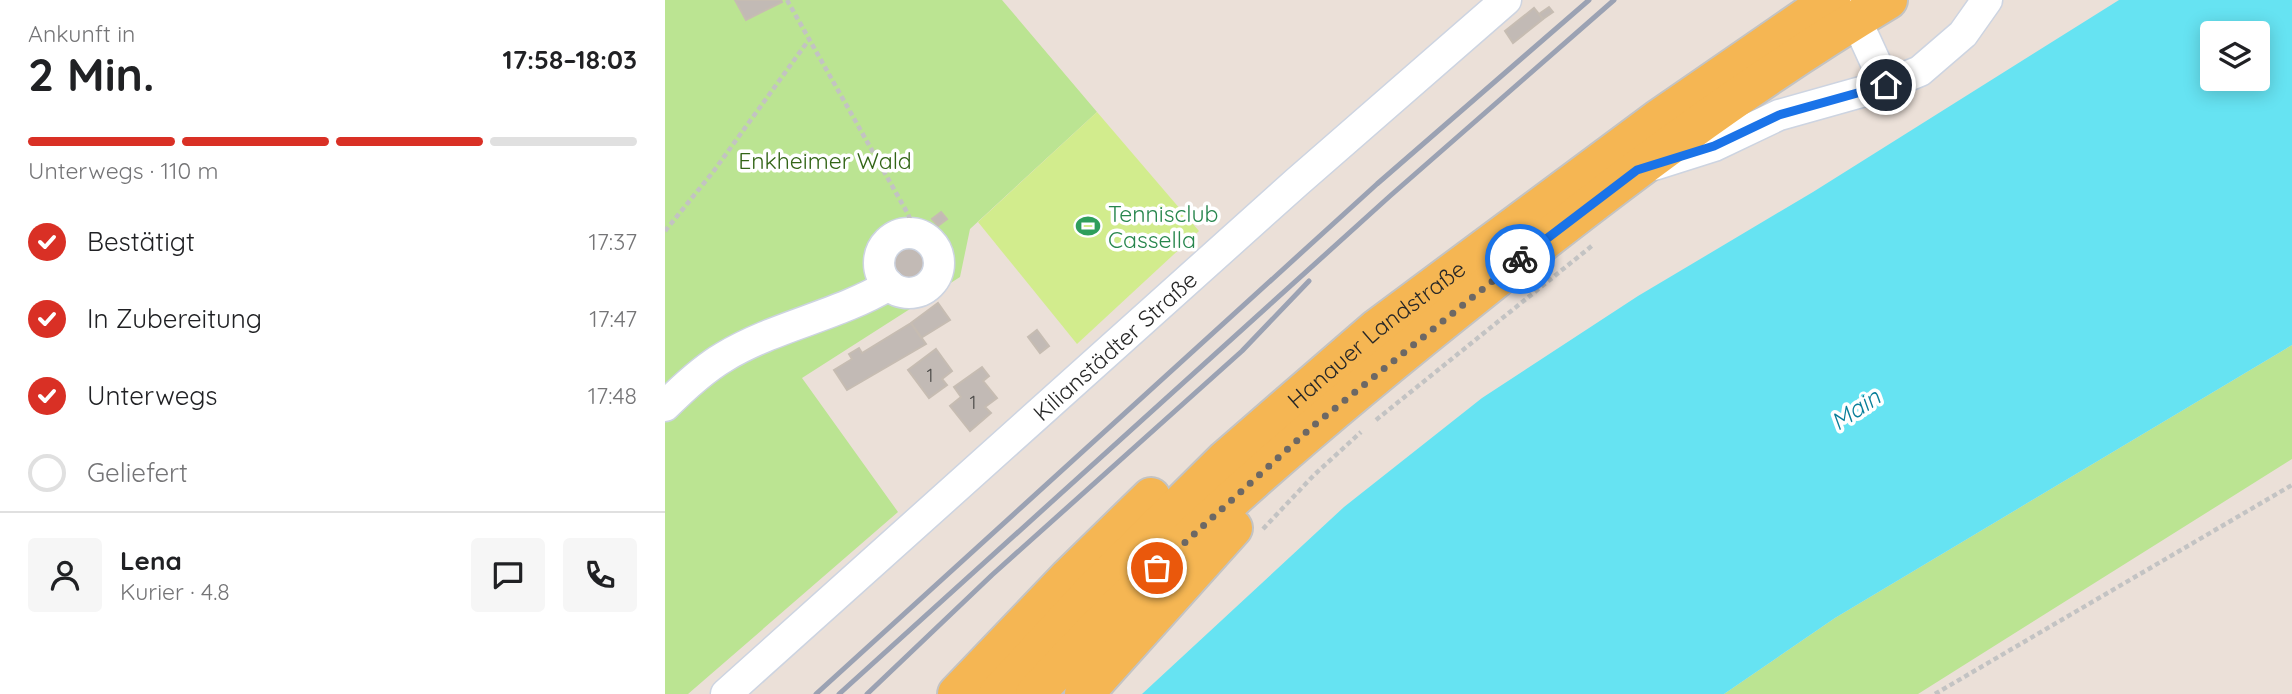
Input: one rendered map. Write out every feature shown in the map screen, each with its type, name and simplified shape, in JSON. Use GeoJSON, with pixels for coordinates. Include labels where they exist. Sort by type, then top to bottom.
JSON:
{"type":"FeatureCollection","features":[{"type":"Feature","properties":{"kind":"main road","name":"Hanauer Landstraße"},"geometry":{"type":"LineString","coordinates":[[1035,694],[1202,524],[1363,384],[1637,170],[1768,76],[1855,5]]}},
{"type":"Feature","properties":{"kind":"main road","name":"Hanauer Landstraße"},"geometry":{"type":"LineString","coordinates":[[997,694],[1098,586],[1217,467],[1376,329],[1657,120],[1855,5]]}},
{"type":"Feature","properties":{"kind":"main road"},"geometry":{"type":"LineString","coordinates":[[957,694],[1013,633],[1132,514],[1210,444],[1306,368],[1376,329]]}},
{"type":"Feature","properties":{"kind":"main road"},"geometry":{"type":"LineString","coordinates":[[1084,694],[1306,451],[1363,384]]}},
{"type":"Feature","properties":{"kind":"street","name":"Kilianstädter Straße"},"geometry":{"type":"LineString","coordinates":[[726,694],[1297,182],[1506,0]]}},
{"type":"Feature","properties":{"kind":"street"},"geometry":{"type":"LineString","coordinates":[[1637,170],[1714,146],[1779,115],[1886,85],[1920,71],[1948,50],[1987,0]]}},
{"type":"Feature","properties":{"kind":"street"},"geometry":{"type":"LineString","coordinates":[[1855,5],[1886,85]]}},
{"type":"Feature","properties":{"kind":"street"},"geometry":{"type":"LineString","coordinates":[[915,233],[929,240],[938,253],[936,276],[931,284],[915,293],[905,293],[889,285],[882,276],[880,255],[894,237],[915,233]]}},
{"type":"Feature","properties":{"kind":"street"},"geometry":{"type":"LineString","coordinates":[[665,406],[691,380],[723,357],[754,342],[858,304],[889,285]]}},
{"type":"Feature","properties":{"kind":"path"},"geometry":{"type":"LineString","coordinates":[[787,0],[908,214],[915,233]]}},
{"type":"Feature","properties":{"kind":"path"},"geometry":{"type":"LineString","coordinates":[[665,231],[713,172],[808,41]]}},
{"type":"Feature","properties":{"kind":"path"},"geometry":{"type":"LineString","coordinates":[[1258,535],[1314,475],[1366,428],[1595,244]]}},
{"type":"Feature","properties":{"kind":"path"},"geometry":{"type":"LineString","coordinates":[[1935,694],[2292,485]]}},
{"type":"Feature","properties":{"kind":"green space","name":"Enkheimer Wald"},"geometry":{"type":"Polygon","coordinates":[[[665,0],[1002,0],[1097,112],[970,229],[960,277],[802,378],[898,512],[688,694],[665,694],[665,0]]]}},
{"type":"Feature","properties":{"kind":"green space","name":"Tennisclub Cassella"},"geometry":{"type":"Polygon","coordinates":[[[1097,112],[1199,231],[1077,344],[978,222],[1097,112]]]}},
{"type":"Feature","properties":{"kind":"green space"},"geometry":{"type":"Polygon","coordinates":[[[2292,345],[2292,459],[1918,694],[1724,694],[1835,618],[2292,345]]]}},
{"type":"Feature","properties":{"kind":"water","name":"Main"},"geometry":{"type":"Polygon","coordinates":[[[2119,0],[2292,0],[2292,345],[1835,618],[1724,694],[1142,694],[1344,507],[1482,398],[1638,296],[1813,192],[2119,0]]]}},
{"type":"Feature","properties":{"kind":"building"},"geometry":{"type":"Polygon","coordinates":[[[735,0],[781,0],[782,2],[746,20],[735,0]]]}},
{"type":"Feature","properties":{"kind":"building"},"geometry":{"type":"Polygon","coordinates":[[[1549,7],[1553,12],[1543,19],[1539,14],[1549,7]]]}},
{"type":"Feature","properties":{"kind":"building"},"geometry":{"type":"Polygon","coordinates":[[[1534,8],[1543,19],[1513,43],[1505,31],[1534,8]]]}},
{"type":"Feature","properties":{"kind":"building"},"geometry":{"type":"Polygon","coordinates":[[[941,212],[947,219],[938,226],[932,219],[941,212]]]}},
{"type":"Feature","properties":{"kind":"building"},"geometry":{"type":"Polygon","coordinates":[[[908,248],[920,253],[925,265],[920,277],[908,282],[896,277],[891,265],[896,253],[908,248]]]}},
{"type":"Feature","properties":{"kind":"building"},"geometry":{"type":"Polygon","coordinates":[[[938,303],[950,320],[921,338],[911,323],[938,303]]]}},
{"type":"Feature","properties":{"kind":"building"},"geometry":{"type":"Polygon","coordinates":[[[911,323],[926,344],[847,390],[834,370],[852,359],[849,354],[859,348],[862,353],[911,323]]]}},
{"type":"Feature","properties":{"kind":"building"},"geometry":{"type":"Polygon","coordinates":[[[1037,330],[1049,346],[1040,353],[1028,337],[1037,330]]]}},
{"type":"Feature","properties":{"kind":"building"},"geometry":{"type":"Polygon","coordinates":[[[936,349],[952,371],[942,379],[947,385],[929,398],[908,370],[936,349]]]}},
{"type":"Feature","properties":{"kind":"building"},"geometry":{"type":"Polygon","coordinates":[[[982,367],[989,376],[983,381],[997,398],[985,407],[991,413],[970,431],[950,406],[961,397],[954,387],[982,367]]]}},
{"type":"Feature","properties":{"kind":"railway"},"geometry":{"type":"LineString","coordinates":[[816,694],[1377,184],[1589,0]]}},
{"type":"Feature","properties":{"kind":"railway"},"geometry":{"type":"LineString","coordinates":[[839,694],[1390,196],[1614,0]]}},
{"type":"Feature","properties":{"kind":"railway"},"geometry":{"type":"LineString","coordinates":[[867,694],[992,575],[1242,351],[1309,281]]}},
{"type":"Feature","properties":{"kind":"way so far"},"geometry":{"type":"LineString","coordinates":[[1157,568],[1202,524],[1313,426],[1520,259]]}},
{"type":"Feature","properties":{"kind":"place","name":"Tennisclub Cassella"},"geometry":{"type":"Point","coordinates":[1088,226]}},
{"type":"Feature","properties":{"kind":"route"},"geometry":{"type":"LineString","coordinates":[[1520,259],[1637,170],[1714,146],[1748,128],[1811,104],[1886,85]]}}]}
